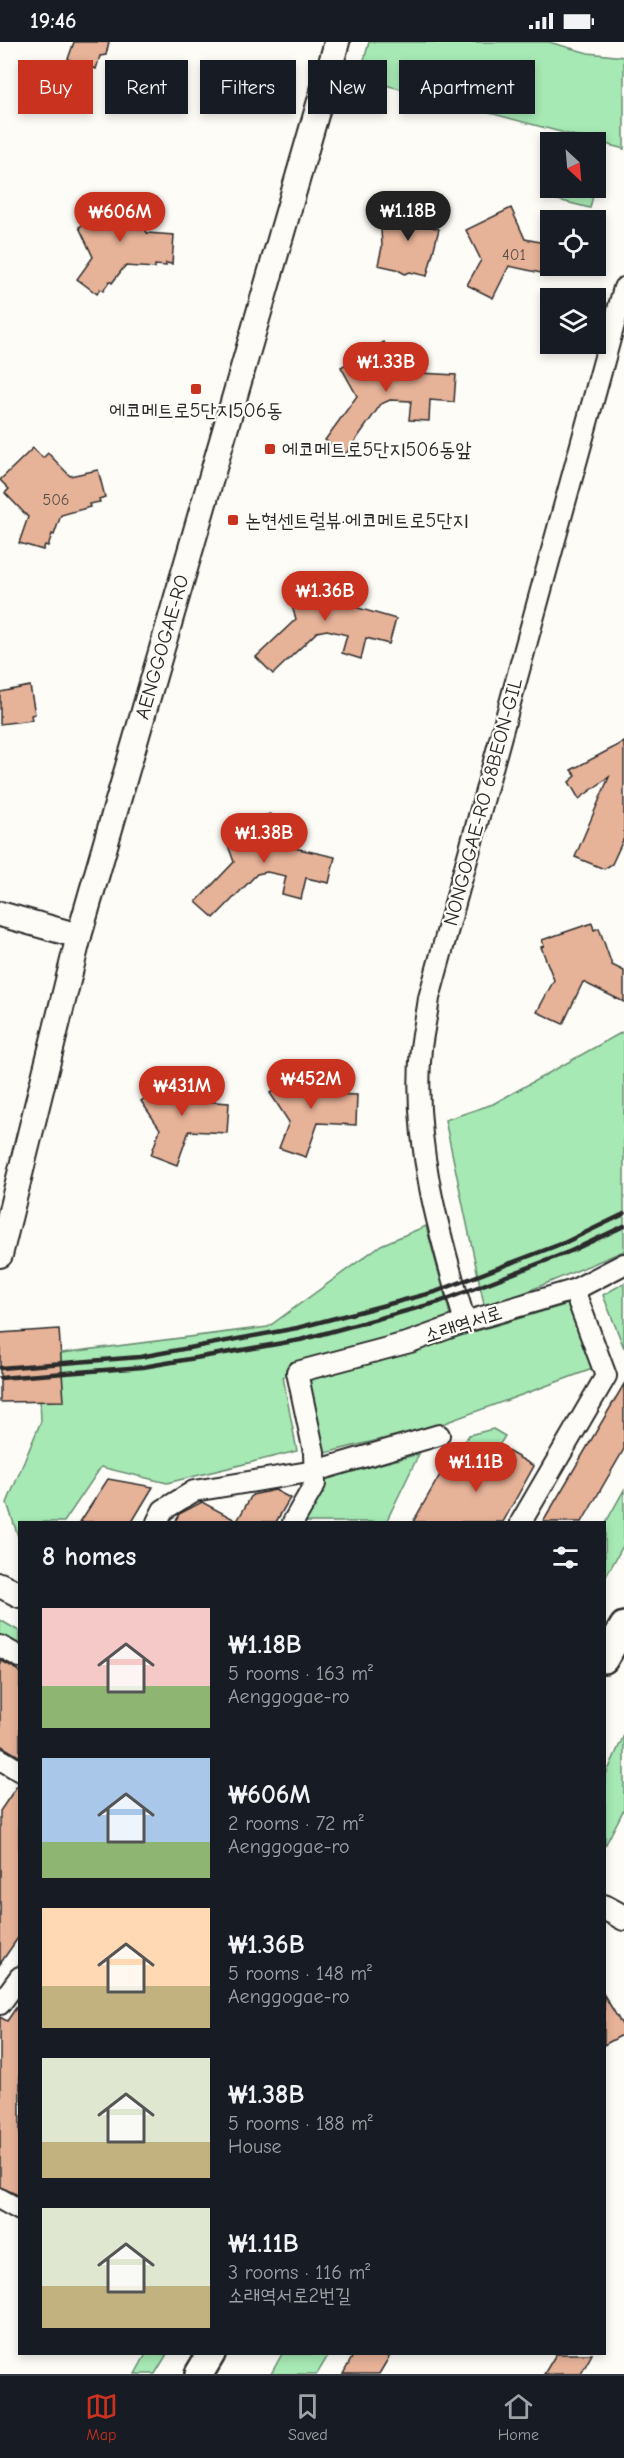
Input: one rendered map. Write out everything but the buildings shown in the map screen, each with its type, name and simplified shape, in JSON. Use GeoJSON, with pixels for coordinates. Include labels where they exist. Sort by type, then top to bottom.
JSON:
{"type":"FeatureCollection","features":[{"type":"Feature","properties":{"kind":"main road"},"geometry":{"type":"LineString","coordinates":[[606,1656],[624,1626]]}},
{"type":"Feature","properties":{"kind":"main road"},"geometry":{"type":"LineString","coordinates":[[199,2374],[210,2355]]}},
{"type":"Feature","properties":{"kind":"street","name":"AENGGOGAE-RO"},"geometry":{"type":"LineString","coordinates":[[0,1255],[79,936],[337,42]]}},
{"type":"Feature","properties":{"kind":"street","name":"NONGOGAE-RO 68BEON-GIL"},"geometry":{"type":"LineString","coordinates":[[465,1322],[440,1235],[426,1167],[420,1105],[421,1048],[429,999],[624,288]]}},
{"type":"Feature","properties":{"kind":"street"},"geometry":{"type":"LineString","coordinates":[[0,914],[79,936]]}},
{"type":"Feature","properties":{"kind":"street","name":"소래역서로"},"geometry":{"type":"LineString","coordinates":[[315,1471],[314,1452],[297,1372],[410,1342],[465,1322],[573,1290],[624,1264]]}},
{"type":"Feature","properties":{"kind":"street"},"geometry":{"type":"LineString","coordinates":[[522,1521],[606,1376],[573,1290]]}},
{"type":"Feature","properties":{"kind":"street"},"geometry":{"type":"LineString","coordinates":[[158,1521],[163,1510],[194,1491],[315,1471],[439,1436]]}},
{"type":"Feature","properties":{"kind":"street"},"geometry":{"type":"LineString","coordinates":[[294,1521],[315,1484],[315,1471]]}},
{"type":"Feature","properties":{"kind":"street"},"geometry":{"type":"LineString","coordinates":[[0,1585],[18,1594]]}},
{"type":"Feature","properties":{"kind":"street"},"geometry":{"type":"LineString","coordinates":[[0,1646],[18,1656]]}},
{"type":"Feature","properties":{"kind":"street"},"geometry":{"type":"LineString","coordinates":[[0,1759],[18,1770]]}},
{"type":"Feature","properties":{"kind":"street"},"geometry":{"type":"LineString","coordinates":[[606,1908],[624,1918]]}},
{"type":"Feature","properties":{"kind":"street"},"geometry":{"type":"LineString","coordinates":[[0,2004],[18,1980]]}},
{"type":"Feature","properties":{"kind":"street"},"geometry":{"type":"LineString","coordinates":[[0,2199],[18,2209]]}},
{"type":"Feature","properties":{"kind":"green space"},"geometry":{"type":"Polygon","coordinates":[[[369,42],[549,42],[588,53],[624,57],[624,149],[606,144],[606,132],[561,132],[493,114],[535,114],[535,60],[399,60],[399,89],[387,86],[387,60],[364,60],[369,42]]]}},
{"type":"Feature","properties":{"kind":"green space"},"geometry":{"type":"Polygon","coordinates":[[[550,198],[592,198],[590,208],[550,198]]]}},
{"type":"Feature","properties":{"kind":"green space"},"geometry":{"type":"Polygon","coordinates":[[[624,1031],[624,1251],[485,1309],[445,1120],[493,1104],[624,1031]]]}},
{"type":"Feature","properties":{"kind":"green space"},"geometry":{"type":"Polygon","coordinates":[[[426,1226],[451,1318],[283,1377],[297,1451],[167,1483],[101,1467],[65,1521],[18,1521],[18,1536],[7,1503],[41,1421],[38,1356],[268,1327],[381,1245],[426,1226]]]}},
{"type":"Feature","properties":{"kind":"green space"},"geometry":{"type":"Polygon","coordinates":[[[624,1283],[624,1348],[603,1295],[624,1283]]]}},
{"type":"Feature","properties":{"kind":"green space"},"geometry":{"type":"Polygon","coordinates":[[[572,1303],[595,1368],[439,1425],[325,1453],[309,1380],[572,1303]]]}},
{"type":"Feature","properties":{"kind":"green space"},"geometry":{"type":"Polygon","coordinates":[[[493,1429],[505,1436],[483,1471],[456,1455],[469,1435],[493,1429]]]}},
{"type":"Feature","properties":{"kind":"green space"},"geometry":{"type":"Polygon","coordinates":[[[419,1454],[386,1521],[304,1521],[327,1478],[419,1454]]]}},
{"type":"Feature","properties":{"kind":"green space"},"geometry":{"type":"Polygon","coordinates":[[[624,1490],[624,1544],[606,1576],[606,1522],[624,1490]]]}},
{"type":"Feature","properties":{"kind":"green space"},"geometry":{"type":"Polygon","coordinates":[[[0,1620],[18,1630],[18,1647],[0,1637],[0,1620]]]}},
{"type":"Feature","properties":{"kind":"green space"},"geometry":{"type":"Polygon","coordinates":[[[624,1735],[624,1809],[606,1844],[606,1775],[624,1735]]]}},
{"type":"Feature","properties":{"kind":"green space"},"geometry":{"type":"Polygon","coordinates":[[[145,2355],[166,2355],[155,2374],[135,2374],[145,2355]]]}},
{"type":"Feature","properties":{"kind":"green space"},"geometry":{"type":"Polygon","coordinates":[[[281,2355],[328,2355],[317,2374],[271,2374],[281,2355]]]}},
{"type":"Feature","properties":{"kind":"railway"},"geometry":{"type":"LineString","coordinates":[[0,1368],[140,1357],[297,1328],[435,1292],[566,1242],[624,1214]]}},
{"type":"Feature","properties":{"kind":"railway"},"geometry":{"type":"LineString","coordinates":[[0,1378],[143,1367],[300,1340],[439,1302],[571,1251],[624,1226]]}},
{"type":"Feature","properties":{"kind":"place","name":"에코메트로5단지506동"},"geometry":{"type":"Point","coordinates":[196,389]}},
{"type":"Feature","properties":{"kind":"place","name":"에코메트로5단지506동앞"},"geometry":{"type":"Point","coordinates":[270,449]}},
{"type":"Feature","properties":{"kind":"place","name":"논현센트럴뷰·에코메트로5단지"},"geometry":{"type":"Point","coordinates":[233,520]}}]}
